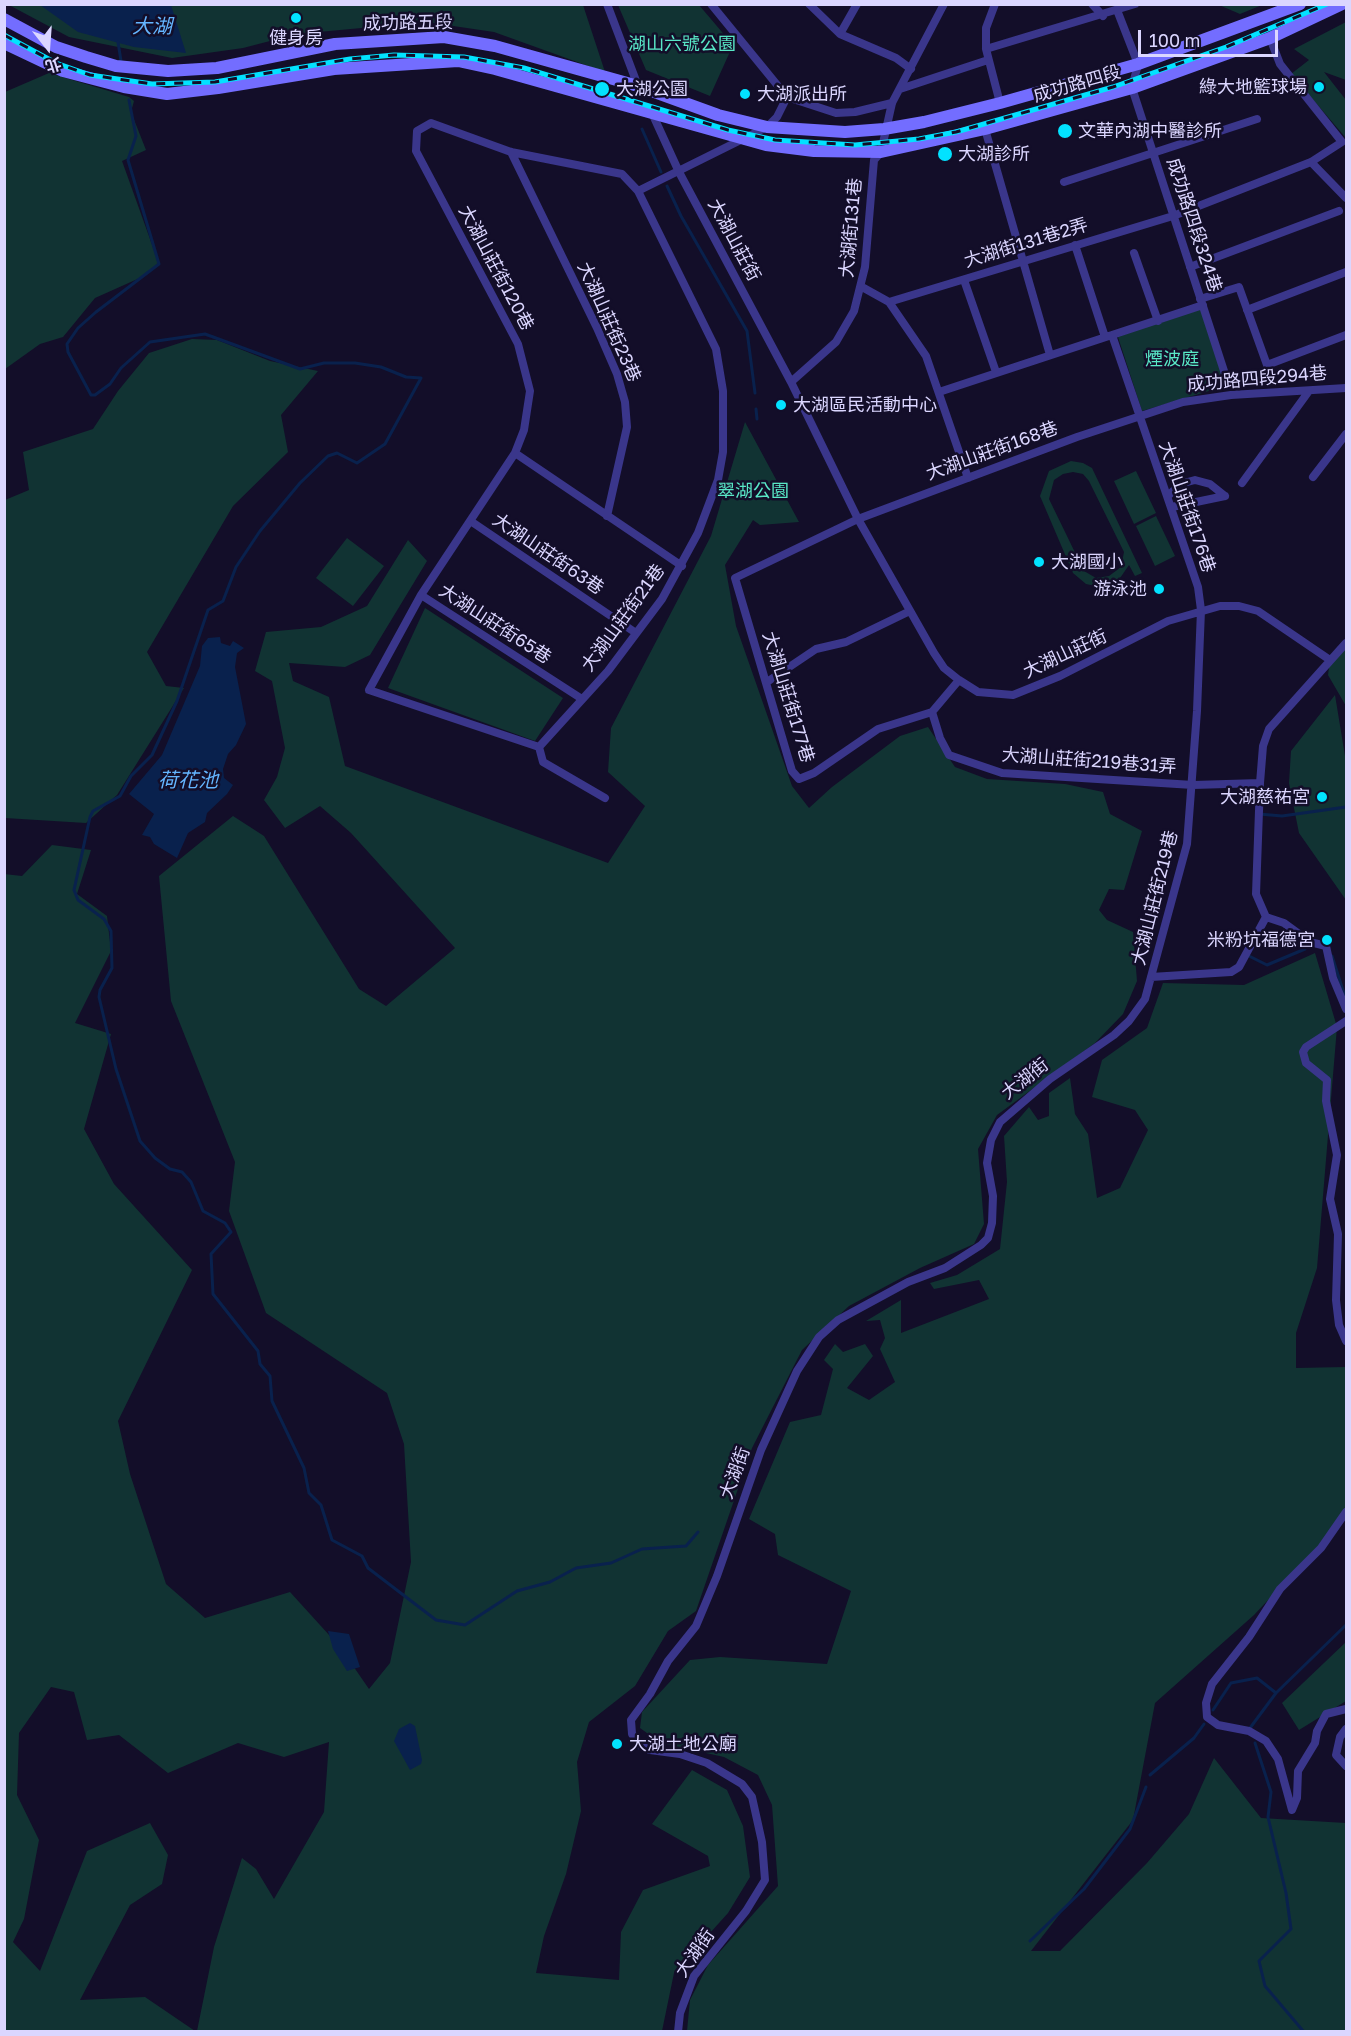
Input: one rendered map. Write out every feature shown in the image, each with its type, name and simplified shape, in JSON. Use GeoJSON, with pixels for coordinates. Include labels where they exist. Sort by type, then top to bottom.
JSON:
{"type":"FeatureCollection","features":[{"type":"Feature","properties":{"kind":"main road","name":"成功路四段"},"geometry":{"type":"LineString","coordinates":[[884,129],[1000,104],[1138,64],[1300,4]]}},
{"type":"Feature","properties":{"kind":"main road","name":"成功路四段"},"geometry":{"type":"LineString","coordinates":[[881,152],[985,129],[1132,88],[1270,38],[1342,4]]}},
{"type":"Feature","properties":{"kind":"main road","name":"成功路五段"},"geometry":{"type":"LineString","coordinates":[[4,19],[56,47],[124,67],[168,71],[217,68],[335,44],[444,37],[495,46],[638,86],[718,115],[767,126],[844,132],[884,129]]}},
{"type":"Feature","properties":{"kind":"main road"},"geometry":{"type":"LineString","coordinates":[[4,44],[63,71],[124,87],[167,94],[334,69],[458,61],[495,69],[745,140],[814,151],[881,152]]}},
{"type":"Feature","properties":{"kind":"street"},"geometry":{"type":"LineString","coordinates":[[607,4],[638,86]]}},
{"type":"Feature","properties":{"kind":"street"},"geometry":{"type":"LineString","coordinates":[[711,4],[787,97],[836,112],[855,112],[892,103]]}},
{"type":"Feature","properties":{"kind":"street"},"geometry":{"type":"LineString","coordinates":[[808,4],[840,34],[896,58],[911,69]]}},
{"type":"Feature","properties":{"kind":"street"},"geometry":{"type":"LineString","coordinates":[[840,34],[857,4]]}},
{"type":"Feature","properties":{"kind":"street","name":"大湖街131巷"},"geometry":{"type":"LineString","coordinates":[[944,4],[892,103],[884,129],[881,152],[874,160],[862,287],[889,302],[926,356],[968,478]]}},
{"type":"Feature","properties":{"kind":"street"},"geometry":{"type":"LineString","coordinates":[[995,4],[986,28],[986,49],[1000,104]]}},
{"type":"Feature","properties":{"kind":"street"},"geometry":{"type":"LineString","coordinates":[[1092,4],[1103,16]]}},
{"type":"Feature","properties":{"kind":"street"},"geometry":{"type":"LineString","coordinates":[[986,49],[1103,16],[1135,4]]}},
{"type":"Feature","properties":{"kind":"street"},"geometry":{"type":"LineString","coordinates":[[1117,10],[1138,64],[1132,88]]}},
{"type":"Feature","properties":{"kind":"street"},"geometry":{"type":"LineString","coordinates":[[1270,38],[1280,64],[1342,142],[1311,162],[1347,198]]}},
{"type":"Feature","properties":{"kind":"street"},"geometry":{"type":"LineString","coordinates":[[900,89],[988,60]]}},
{"type":"Feature","properties":{"kind":"street","name":"成功路四段324巷"},"geometry":{"type":"LineString","coordinates":[[1132,88],[1225,374]]}},
{"type":"Feature","properties":{"kind":"street"},"geometry":{"type":"LineString","coordinates":[[638,191],[745,140],[777,117],[787,97]]}},
{"type":"Feature","properties":{"kind":"street","name":"大湖山莊街"},"geometry":{"type":"LineString","coordinates":[[652,113],[679,172],[790,382],[858,519],[935,655],[959,680],[978,692],[1013,695],[1060,676],[1168,621],[1201,610],[1229,606],[1258,611],[1330,660]]}},
{"type":"Feature","properties":{"kind":"street"},"geometry":{"type":"LineString","coordinates":[[1064,182],[1257,119]]}},
{"type":"Feature","properties":{"kind":"street","name":"大湖山莊街120巷"},"geometry":{"type":"LineString","coordinates":[[538,747],[369,690],[421,595],[472,522],[515,453],[524,430],[530,391],[518,344],[416,151],[417,131],[431,123],[511,152],[622,174],[638,191]]}},
{"type":"Feature","properties":{"kind":"street"},"geometry":{"type":"LineString","coordinates":[[985,129],[1050,355]]}},
{"type":"Feature","properties":{"kind":"street","name":"大湖山莊街23巷"},"geometry":{"type":"LineString","coordinates":[[511,152],[597,328],[617,374],[625,402],[627,427],[607,516]]}},
{"type":"Feature","properties":{"kind":"street","name":"大湖街131巷2弄"},"geometry":{"type":"LineString","coordinates":[[889,302],[1173,216],[1311,162]]}},
{"type":"Feature","properties":{"kind":"street","name":"大湖山莊街21巷"},"geometry":{"type":"LineString","coordinates":[[538,747],[608,671],[662,599],[698,533],[717,480],[724,434],[723,391],[716,349],[638,191]]}},
{"type":"Feature","properties":{"kind":"street"},"geometry":{"type":"LineString","coordinates":[[1190,267],[1339,211]]}},
{"type":"Feature","properties":{"kind":"street","name":"大湖山莊街176巷"},"geometry":{"type":"LineString","coordinates":[[1075,245],[1172,507],[1198,587],[1201,610]]}},
{"type":"Feature","properties":{"kind":"street"},"geometry":{"type":"LineString","coordinates":[[1134,253],[1158,321]]}},
{"type":"Feature","properties":{"kind":"street"},"geometry":{"type":"LineString","coordinates":[[1247,310],[1347,272]]}},
{"type":"Feature","properties":{"kind":"street"},"geometry":{"type":"LineString","coordinates":[[964,280],[996,372]]}},
{"type":"Feature","properties":{"kind":"street"},"geometry":{"type":"LineString","coordinates":[[790,382],[836,342],[854,311],[862,287]]}},
{"type":"Feature","properties":{"kind":"street"},"geometry":{"type":"LineString","coordinates":[[939,392],[1158,321],[1239,287],[1267,365],[1347,335]]}},
{"type":"Feature","properties":{"kind":"street","name":"成功路四段294巷"},"geometry":{"type":"LineString","coordinates":[[1137,416],[1183,402],[1231,395],[1347,388]]}},
{"type":"Feature","properties":{"kind":"street"},"geometry":{"type":"LineString","coordinates":[[1242,483],[1309,391]]}},
{"type":"Feature","properties":{"kind":"street","name":"大湖山莊街168巷"},"geometry":{"type":"LineString","coordinates":[[735,578],[858,519],[1137,416]]}},
{"type":"Feature","properties":{"kind":"street"},"geometry":{"type":"LineString","coordinates":[[1313,477],[1347,434]]}},
{"type":"Feature","properties":{"kind":"street"},"geometry":{"type":"LineString","coordinates":[[515,453],[681,566]]}},
{"type":"Feature","properties":{"kind":"street"},"geometry":{"type":"LineString","coordinates":[[1168,496],[1180,484],[1195,480],[1210,484],[1225,496],[1172,507]]}},
{"type":"Feature","properties":{"kind":"street","name":"大湖山莊街63巷"},"geometry":{"type":"LineString","coordinates":[[472,522],[636,633]]}},
{"type":"Feature","properties":{"kind":"street","name":"大湖山莊街177巷"},"geometry":{"type":"LineString","coordinates":[[735,578],[792,771],[799,779],[814,773],[878,729],[932,712]]}},
{"type":"Feature","properties":{"kind":"street","name":"大湖山莊街65巷"},"geometry":{"type":"LineString","coordinates":[[421,595],[582,699]]}},
{"type":"Feature","properties":{"kind":"street","name":"大湖山莊街219巷"},"geometry":{"type":"LineString","coordinates":[[1201,610],[1193,785],[1187,844],[1151,977],[1231,972],[1239,968],[1266,916]]}},
{"type":"Feature","properties":{"kind":"street"},"geometry":{"type":"LineString","coordinates":[[767,682],[816,649],[846,642],[910,611]]}},
{"type":"Feature","properties":{"kind":"street"},"geometry":{"type":"LineString","coordinates":[[1347,643],[1269,729],[1263,746],[1260,783],[1256,894],[1266,916],[1284,923],[1310,942],[1326,946],[1334,972],[1333,978],[1347,1009]]}},
{"type":"Feature","properties":{"kind":"street"},"geometry":{"type":"LineString","coordinates":[[932,712],[959,680]]}},
{"type":"Feature","properties":{"kind":"street","name":"大湖山莊街219巷31弄"},"geometry":{"type":"LineString","coordinates":[[932,712],[940,738],[949,755],[1002,774],[1193,785],[1260,783]]}},
{"type":"Feature","properties":{"kind":"street"},"geometry":{"type":"LineString","coordinates":[[538,747],[543,762],[604,798]]}},
{"type":"Feature","properties":{"kind":"street","name":"大湖街"},"geometry":{"type":"LineString","coordinates":[[678,2031],[680,2013],[694,1976],[746,1911],[765,1880],[762,1842],[752,1797],[742,1784],[707,1763],[680,1754],[650,1750],[641,1746],[632,1734],[631,1720],[650,1694],[668,1661],[696,1626],[717,1576],[761,1450],[797,1371],[819,1337],[838,1320],[909,1282],[945,1268],[988,1238],[992,1223],[993,1196],[987,1163],[991,1140],[1000,1122],[1050,1079],[1114,1035],[1129,1021],[1145,999],[1151,977]]}},
{"type":"Feature","properties":{"kind":"street"},"geometry":{"type":"LineString","coordinates":[[1347,1021],[1306,1047],[1303,1052],[1306,1063],[1327,1080],[1326,1101],[1337,1155],[1330,1199],[1338,1234],[1336,1300],[1339,1325],[1347,1341]]}},
{"type":"Feature","properties":{"kind":"street"},"geometry":{"type":"LineString","coordinates":[[1347,1512],[1322,1548],[1280,1589],[1249,1637],[1212,1684],[1206,1703],[1207,1717],[1218,1725],[1249,1731],[1266,1741],[1278,1759],[1292,1810],[1297,1798],[1298,1772],[1315,1743],[1317,1731],[1326,1714],[1347,1709]]}},
{"type":"Feature","properties":{"kind":"street"},"geometry":{"type":"LineString","coordinates":[[1347,1729],[1340,1737],[1336,1755],[1347,1766]]}},
{"type":"Feature","properties":{"kind":"green space"},"geometry":{"type":"Polygon","coordinates":[[[1262,4],[1240,14],[1219,5],[1262,4]]]}},
{"type":"Feature","properties":{"kind":"green space","name":"大湖公園"},"geometry":{"type":"Polygon","coordinates":[[[9,5],[583,5],[605,72],[494,32],[426,22],[297,34],[243,48],[172,58],[69,37],[9,5]]]}},
{"type":"Feature","properties":{"kind":"green space","name":"湖山六號公園"},"geometry":{"type":"Polygon","coordinates":[[[618,5],[699,5],[733,45],[710,96],[646,70],[618,5]]]}},
{"type":"Feature","properties":{"kind":"green space"},"geometry":{"type":"Polygon","coordinates":[[[1346,22],[1346,80],[1324,72],[1346,100],[1346,138],[1291,74],[1309,60],[1294,49],[1346,22]]]}},
{"type":"Feature","properties":{"kind":"green space"},"geometry":{"type":"Polygon","coordinates":[[[49,73],[129,97],[134,101],[131,112],[146,150],[122,161],[159,264],[142,277],[95,298],[63,337],[40,344],[5,369],[5,92],[49,73]]]}},
{"type":"Feature","properties":{"kind":"green space","name":"煙波庭"},"geometry":{"type":"Polygon","coordinates":[[[1203,305],[1229,385],[1142,411],[1117,334],[1203,305]]]}},
{"type":"Feature","properties":{"kind":"green space"},"geometry":{"type":"Polygon","coordinates":[[[192,339],[217,340],[270,361],[318,371],[281,415],[288,452],[233,506],[147,652],[166,686],[184,688],[117,795],[86,823],[5,818],[5,500],[29,490],[23,452],[93,429],[118,391],[149,353],[192,339]]]}},
{"type":"Feature","properties":{"kind":"green space","name":"翠湖公園"},"geometry":{"type":"Polygon","coordinates":[[[745,422],[799,522],[760,525],[753,520],[725,565],[736,626],[792,786],[809,808],[832,787],[900,736],[928,727],[955,767],[987,779],[1065,784],[1103,792],[1110,814],[1142,831],[1124,890],[1109,889],[1099,910],[1107,920],[1133,932],[1137,981],[1123,1014],[1095,1043],[997,1115],[978,1149],[984,1224],[974,1244],[920,1268],[849,1306],[802,1350],[752,1448],[696,1611],[668,1631],[635,1686],[589,1722],[577,1762],[581,1811],[566,1874],[544,1936],[536,1973],[619,1980],[621,1932],[643,1890],[710,1866],[708,1856],[652,1824],[692,1770],[727,1790],[743,1826],[750,1877],[728,1913],[674,1973],[662,2031],[197,2031],[214,1947],[242,1858],[256,1869],[274,1899],[324,1812],[329,1742],[284,1757],[238,1743],[168,1773],[119,1735],[87,1740],[74,1692],[51,1687],[19,1733],[17,1795],[39,1840],[24,1919],[13,1942],[40,1971],[87,1851],[150,1823],[168,1855],[162,1884],[130,1905],[80,2000],[145,1997],[195,2031],[5,2031],[4,874],[22,876],[52,845],[91,850],[77,894],[107,916],[111,951],[75,1023],[111,1034],[84,1129],[114,1184],[192,1270],[118,1421],[130,1474],[166,1584],[205,1618],[290,1592],[340,1647],[369,1689],[390,1663],[411,1562],[404,1444],[387,1393],[266,1313],[229,1211],[235,1162],[171,1001],[159,876],[233,816],[264,836],[359,989],[386,1006],[455,948],[351,833],[320,806],[285,828],[264,800],[277,777],[285,748],[272,681],[255,671],[266,632],[321,627],[367,606],[408,540],[427,561],[370,655],[345,667],[289,663],[293,681],[329,697],[345,766],[608,863],[645,806],[608,772],[611,728],[711,536],[745,422]]]}},
{"type":"Feature","properties":{"kind":"green space"},"geometry":{"type":"Polygon","coordinates":[[[1071,461],[1083,463],[1092,468],[1142,573],[1135,576],[1129,565],[1118,581],[1100,587],[1086,584],[1073,573],[1040,496],[1049,471],[1071,461]],[[1073,472],[1063,474],[1054,480],[1049,499],[1084,571],[1096,578],[1109,576],[1121,567],[1124,552],[1089,481],[1083,474],[1073,472]]]}},
{"type":"Feature","properties":{"kind":"green space"},"geometry":{"type":"Polygon","coordinates":[[[1136,471],[1156,513],[1134,524],[1114,481],[1136,471]]]}},
{"type":"Feature","properties":{"kind":"green space"},"geometry":{"type":"Polygon","coordinates":[[[1156,516],[1175,556],[1155,566],[1136,526],[1156,516]]]}},
{"type":"Feature","properties":{"kind":"green space"},"geometry":{"type":"Polygon","coordinates":[[[347,538],[384,566],[353,606],[316,578],[347,538]]]}},
{"type":"Feature","properties":{"kind":"green space"},"geometry":{"type":"Polygon","coordinates":[[[425,608],[563,698],[535,741],[388,688],[425,608]]]}},
{"type":"Feature","properties":{"kind":"green space"},"geometry":{"type":"Polygon","coordinates":[[[1346,643],[1346,706],[1328,675],[1330,660],[1346,643]]]}},
{"type":"Feature","properties":{"kind":"green space"},"geometry":{"type":"Polygon","coordinates":[[[1335,695],[1346,762],[1346,900],[1299,833],[1289,783],[1291,751],[1335,695]]]}},
{"type":"Feature","properties":{"kind":"green space"},"geometry":{"type":"Polygon","coordinates":[[[1315,953],[1337,1027],[1317,1268],[1296,1333],[1296,1368],[1346,1367],[1346,1517],[1254,1615],[1155,1703],[1133,1820],[1031,1951],[1060,1951],[1147,1863],[1189,1814],[1214,1758],[1261,1818],[1346,1823],[1346,2031],[687,2031],[690,2000],[708,1965],[778,1886],[772,1805],[758,1775],[724,1757],[661,1743],[640,1728],[642,1712],[690,1660],[720,1657],[827,1664],[851,1591],[778,1555],[775,1534],[749,1519],[790,1422],[821,1415],[833,1369],[824,1360],[835,1344],[843,1352],[865,1344],[873,1356],[847,1388],[869,1400],[895,1382],[880,1349],[885,1338],[880,1320],[866,1321],[901,1300],[901,1333],[989,1299],[979,1280],[934,1289],[930,1283],[957,1275],[1000,1249],[1007,1182],[1004,1136],[1029,1107],[1038,1120],[1049,1116],[1049,1093],[1070,1078],[1075,1114],[1088,1134],[1097,1198],[1120,1188],[1148,1130],[1135,1110],[1092,1097],[1102,1060],[1147,1028],[1163,983],[1244,985],[1315,953]]]}},
{"type":"Feature","properties":{"kind":"green space"},"geometry":{"type":"Polygon","coordinates":[[[1346,1642],[1346,1701],[1299,1730],[1282,1703],[1346,1642]]]}},
{"type":"Feature","properties":{"kind":"water","name":"大湖"},"geometry":{"type":"Polygon","coordinates":[[[40,5],[171,5],[186,53],[134,47],[78,32],[40,5]]]}},
{"type":"Feature","properties":{"kind":"water","name":"荷花池"},"geometry":{"type":"Polygon","coordinates":[[[220,637],[221,643],[230,646],[233,641],[244,648],[237,653],[235,667],[246,724],[236,745],[228,754],[223,769],[224,778],[233,785],[207,813],[205,822],[188,833],[177,858],[154,844],[150,837],[142,835],[154,814],[129,794],[162,755],[200,666],[202,646],[208,638],[220,637]]]}},
{"type":"Feature","properties":{"kind":"water"},"geometry":{"type":"Polygon","coordinates":[[[328,1631],[349,1634],[360,1667],[347,1671],[333,1649],[328,1631]]]}},
{"type":"Feature","properties":{"kind":"water"},"geometry":{"type":"Polygon","coordinates":[[[410,1723],[415,1726],[422,1760],[421,1764],[410,1770],[394,1741],[399,1729],[410,1723]]]}},
{"type":"Feature","properties":{"kind":"waterway"},"geometry":{"type":"LineString","coordinates":[[118,42],[121,61]]}},
{"type":"Feature","properties":{"kind":"waterway"},"geometry":{"type":"LineString","coordinates":[[129,100],[136,136],[128,160],[159,264],[96,312],[78,328],[67,344],[68,352],[91,395],[95,395],[110,384],[121,368],[150,342],[205,334],[300,369],[324,363],[355,363],[381,367],[406,377],[421,378],[385,444],[357,463],[337,453],[328,456],[300,483],[260,531],[236,567],[223,601],[208,610],[177,701],[152,755],[131,776],[120,796],[93,811],[90,817],[74,890],[78,900],[104,919],[111,931],[112,968],[100,990],[99,997],[116,1069],[140,1141],[155,1158],[170,1169],[182,1172],[191,1182],[203,1211],[225,1223],[231,1232],[211,1254],[213,1294],[258,1351],[260,1364],[270,1376],[272,1401],[304,1468],[309,1493],[321,1505],[332,1540],[362,1556],[368,1568],[436,1620],[465,1625],[517,1591],[550,1582],[576,1568],[611,1563],[642,1549],[686,1546],[698,1532]]}},
{"type":"Feature","properties":{"kind":"waterway"},"geometry":{"type":"LineString","coordinates":[[642,129],[661,172]]}},
{"type":"Feature","properties":{"kind":"waterway"},"geometry":{"type":"LineString","coordinates":[[667,186],[681,216],[747,331],[755,393]]}},
{"type":"Feature","properties":{"kind":"waterway"},"geometry":{"type":"LineString","coordinates":[[756,409],[757,419]]}},
{"type":"Feature","properties":{"kind":"waterway"},"geometry":{"type":"LineString","coordinates":[[1259,814],[1282,816],[1346,807]]}},
{"type":"Feature","properties":{"kind":"waterway"},"geometry":{"type":"LineString","coordinates":[[1249,956],[1267,965],[1305,949]]}},
{"type":"Feature","properties":{"kind":"waterway"},"geometry":{"type":"LineString","coordinates":[[1332,956],[1346,1000]]}},
{"type":"Feature","properties":{"kind":"waterway"},"geometry":{"type":"LineString","coordinates":[[1250,1728],[1276,1693],[1346,1625]]}},
{"type":"Feature","properties":{"kind":"waterway"},"geometry":{"type":"LineString","coordinates":[[1213,1710],[1231,1683],[1257,1678],[1276,1693]]}},
{"type":"Feature","properties":{"kind":"waterway"},"geometry":{"type":"LineString","coordinates":[[1150,1775],[1194,1738],[1204,1724]]}},
{"type":"Feature","properties":{"kind":"waterway"},"geometry":{"type":"LineString","coordinates":[[1255,1743],[1271,1792],[1268,1817],[1286,1893],[1291,1929],[1259,1961],[1265,1986],[1304,2032]]}},
{"type":"Feature","properties":{"kind":"waterway"},"geometry":{"type":"LineString","coordinates":[[1030,1941],[1084,1889],[1130,1829],[1146,1787]]}},
{"type":"Feature","properties":{"kind":"railway"},"geometry":{"type":"LineString","coordinates":[[4,35],[56,63],[90,75],[152,84],[215,82],[350,59],[394,55],[464,57],[524,68],[728,130],[775,140],[855,145],[919,139],[956,132],[1113,87],[1226,47],[1327,4]]}},
{"type":"Feature","properties":{"kind":"place","name":"健身房"},"geometry":{"type":"Point","coordinates":[296,18]}},
{"type":"Feature","properties":{"kind":"place","name":"綠大地籃球場"},"geometry":{"type":"Point","coordinates":[1319,87]}},
{"type":"Feature","properties":{"kind":"place","name":"大湖公園"},"geometry":{"type":"Point","coordinates":[602,89]}},
{"type":"Feature","properties":{"kind":"place","name":"大湖派出所"},"geometry":{"type":"Point","coordinates":[745,94]}},
{"type":"Feature","properties":{"kind":"place","name":"文華內湖中醫診所"},"geometry":{"type":"Point","coordinates":[1065,131]}},
{"type":"Feature","properties":{"kind":"place","name":"大湖診所"},"geometry":{"type":"Point","coordinates":[945,154]}},
{"type":"Feature","properties":{"kind":"place","name":"大湖區民活動中心"},"geometry":{"type":"Point","coordinates":[781,405]}},
{"type":"Feature","properties":{"kind":"place","name":"大湖國小"},"geometry":{"type":"Point","coordinates":[1039,562]}},
{"type":"Feature","properties":{"kind":"place","name":"游泳池"},"geometry":{"type":"Point","coordinates":[1159,589]}},
{"type":"Feature","properties":{"kind":"place","name":"大湖慈祐宮"},"geometry":{"type":"Point","coordinates":[1322,797]}},
{"type":"Feature","properties":{"kind":"place","name":"米粉坑福德宮"},"geometry":{"type":"Point","coordinates":[1327,940]}},
{"type":"Feature","properties":{"kind":"place","name":"大湖土地公廟"},"geometry":{"type":"Point","coordinates":[617,1744]}}]}
